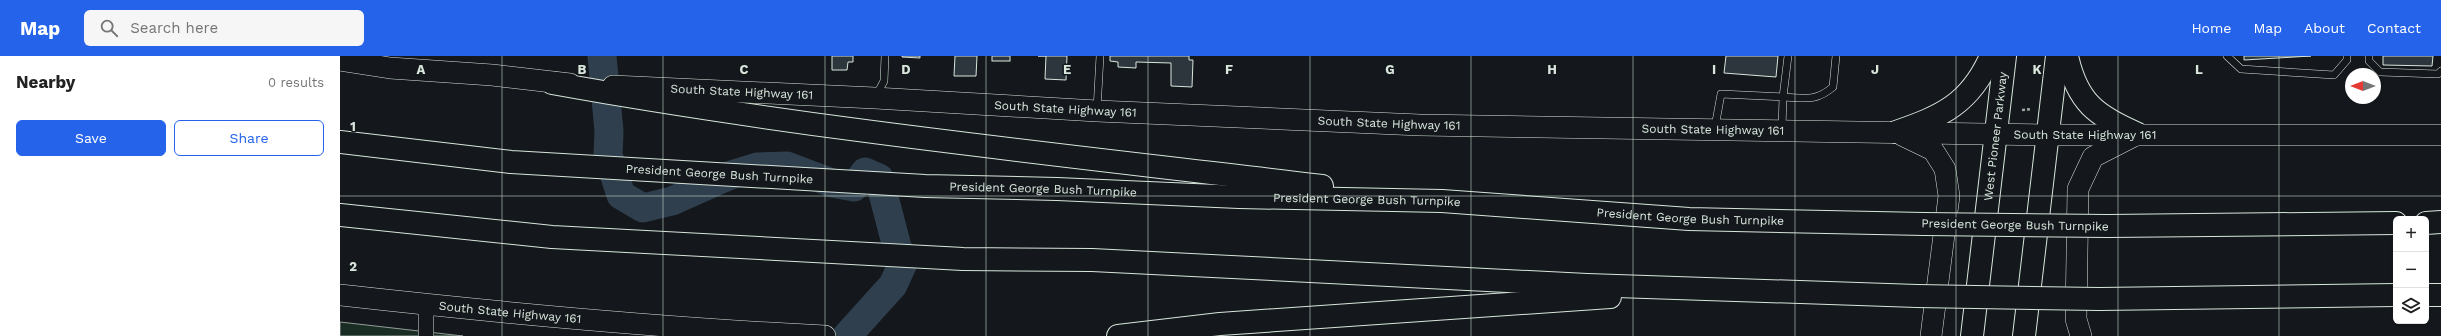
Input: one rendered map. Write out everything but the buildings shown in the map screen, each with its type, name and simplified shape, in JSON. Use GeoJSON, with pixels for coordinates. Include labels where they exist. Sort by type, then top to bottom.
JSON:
{"type":"FeatureCollection","features":[{"type":"Feature","properties":{"kind":"main road"},"geometry":{"type":"LineString","coordinates":[[1896,132],[1934,119],[1957,104],[1981,75],[1991,56]]}},
{"type":"Feature","properties":{"kind":"main road","name":"West Pioneer Parkway"},"geometry":{"type":"LineString","coordinates":[[1972,336],[2006,56]]}},
{"type":"Feature","properties":{"kind":"main road"},"geometry":{"type":"LineString","coordinates":[[2024,336],[2057,56]]}},
{"type":"Feature","properties":{"kind":"main road"},"geometry":{"type":"LineString","coordinates":[[2067,56],[2078,92],[2109,122],[2138,134]]}},
{"type":"Feature","properties":{"kind":"main road","name":"South State Highway 161"},"geometry":{"type":"LineString","coordinates":[[340,60],[390,68],[492,75],[552,83],[875,98],[1097,111],[1420,125],[2047,135],[2138,134],[2441,136]]}},
{"type":"Feature","properties":{"kind":"main road"},"geometry":{"type":"LineString","coordinates":[[552,83],[684,107],[1060,157],[1442,201]]}},
{"type":"Feature","properties":{"kind":"main road"},"geometry":{"type":"LineString","coordinates":[[1896,132],[1933,150],[1945,169],[1949,196],[1932,336]]}},
{"type":"Feature","properties":{"kind":"main road"},"geometry":{"type":"LineString","coordinates":[[2081,336],[2076,319],[2078,189],[2093,157],[2138,134]]}},
{"type":"Feature","properties":{"kind":"main road","name":"President George Bush Turnpike"},"geometry":{"type":"LineString","coordinates":[[340,142],[511,162],[925,186],[1057,189],[1239,197],[1442,201],[1689,219],[2108,226],[2393,223]]}},
{"type":"Feature","properties":{"kind":"main road"},"geometry":{"type":"LineString","coordinates":[[340,215],[552,238],[963,259],[1092,260],[1689,288],[1917,296],[2099,298],[2393,295]]}},
{"type":"Feature","properties":{"kind":"main road"},"geometry":{"type":"LineString","coordinates":[[2429,223],[2441,222]]}},
{"type":"Feature","properties":{"kind":"main road"},"geometry":{"type":"LineString","coordinates":[[1118,336],[1220,324],[1562,302],[1689,288]]}},
{"type":"Feature","properties":{"kind":"main road","name":"South State Highway 161"},"geometry":{"type":"LineString","coordinates":[[340,295],[426,305],[716,331],[825,336]]}},
{"type":"Feature","properties":{"kind":"main road"},"geometry":{"type":"LineString","coordinates":[[2429,295],[2441,295]]}},
{"type":"Feature","properties":{"kind":"street"},"geometry":{"type":"LineString","coordinates":[[426,305],[426,336]]}},
{"type":"Feature","properties":{"kind":"lane"},"geometry":{"type":"LineString","coordinates":[[875,98],[884,81],[885,56]]}},
{"type":"Feature","properties":{"kind":"lane"},"geometry":{"type":"LineString","coordinates":[[1097,111],[1100,56]]}},
{"type":"Feature","properties":{"kind":"lane"},"geometry":{"type":"LineString","coordinates":[[1782,131],[1783,97],[1788,56]]}},
{"type":"Feature","properties":{"kind":"lane"},"geometry":{"type":"LineString","coordinates":[[1715,130],[1721,94],[1821,97],[1833,87],[1836,56]]}},
{"type":"Feature","properties":{"kind":"lane"},"geometry":{"type":"LineString","coordinates":[[2227,56],[2241,69],[2334,75],[2347,60],[2347,56]]}},
{"type":"Feature","properties":{"kind":"lane"},"geometry":{"type":"LineString","coordinates":[[2369,56],[2369,61],[2380,72],[2438,74],[2441,71]]}},
{"type":"Feature","properties":{"kind":"green space"},"geometry":{"type":"Polygon","coordinates":[[[340,322],[463,336],[340,336],[340,322]]]}},
{"type":"Feature","properties":{"kind":"waterway"},"geometry":{"type":"LineString","coordinates":[[602,56],[609,131],[608,155],[621,195],[643,208],[672,201],[728,176],[757,167],[787,166],[832,183],[854,187],[865,172],[879,178],[897,247],[904,261],[893,285],[847,336]]}}]}
